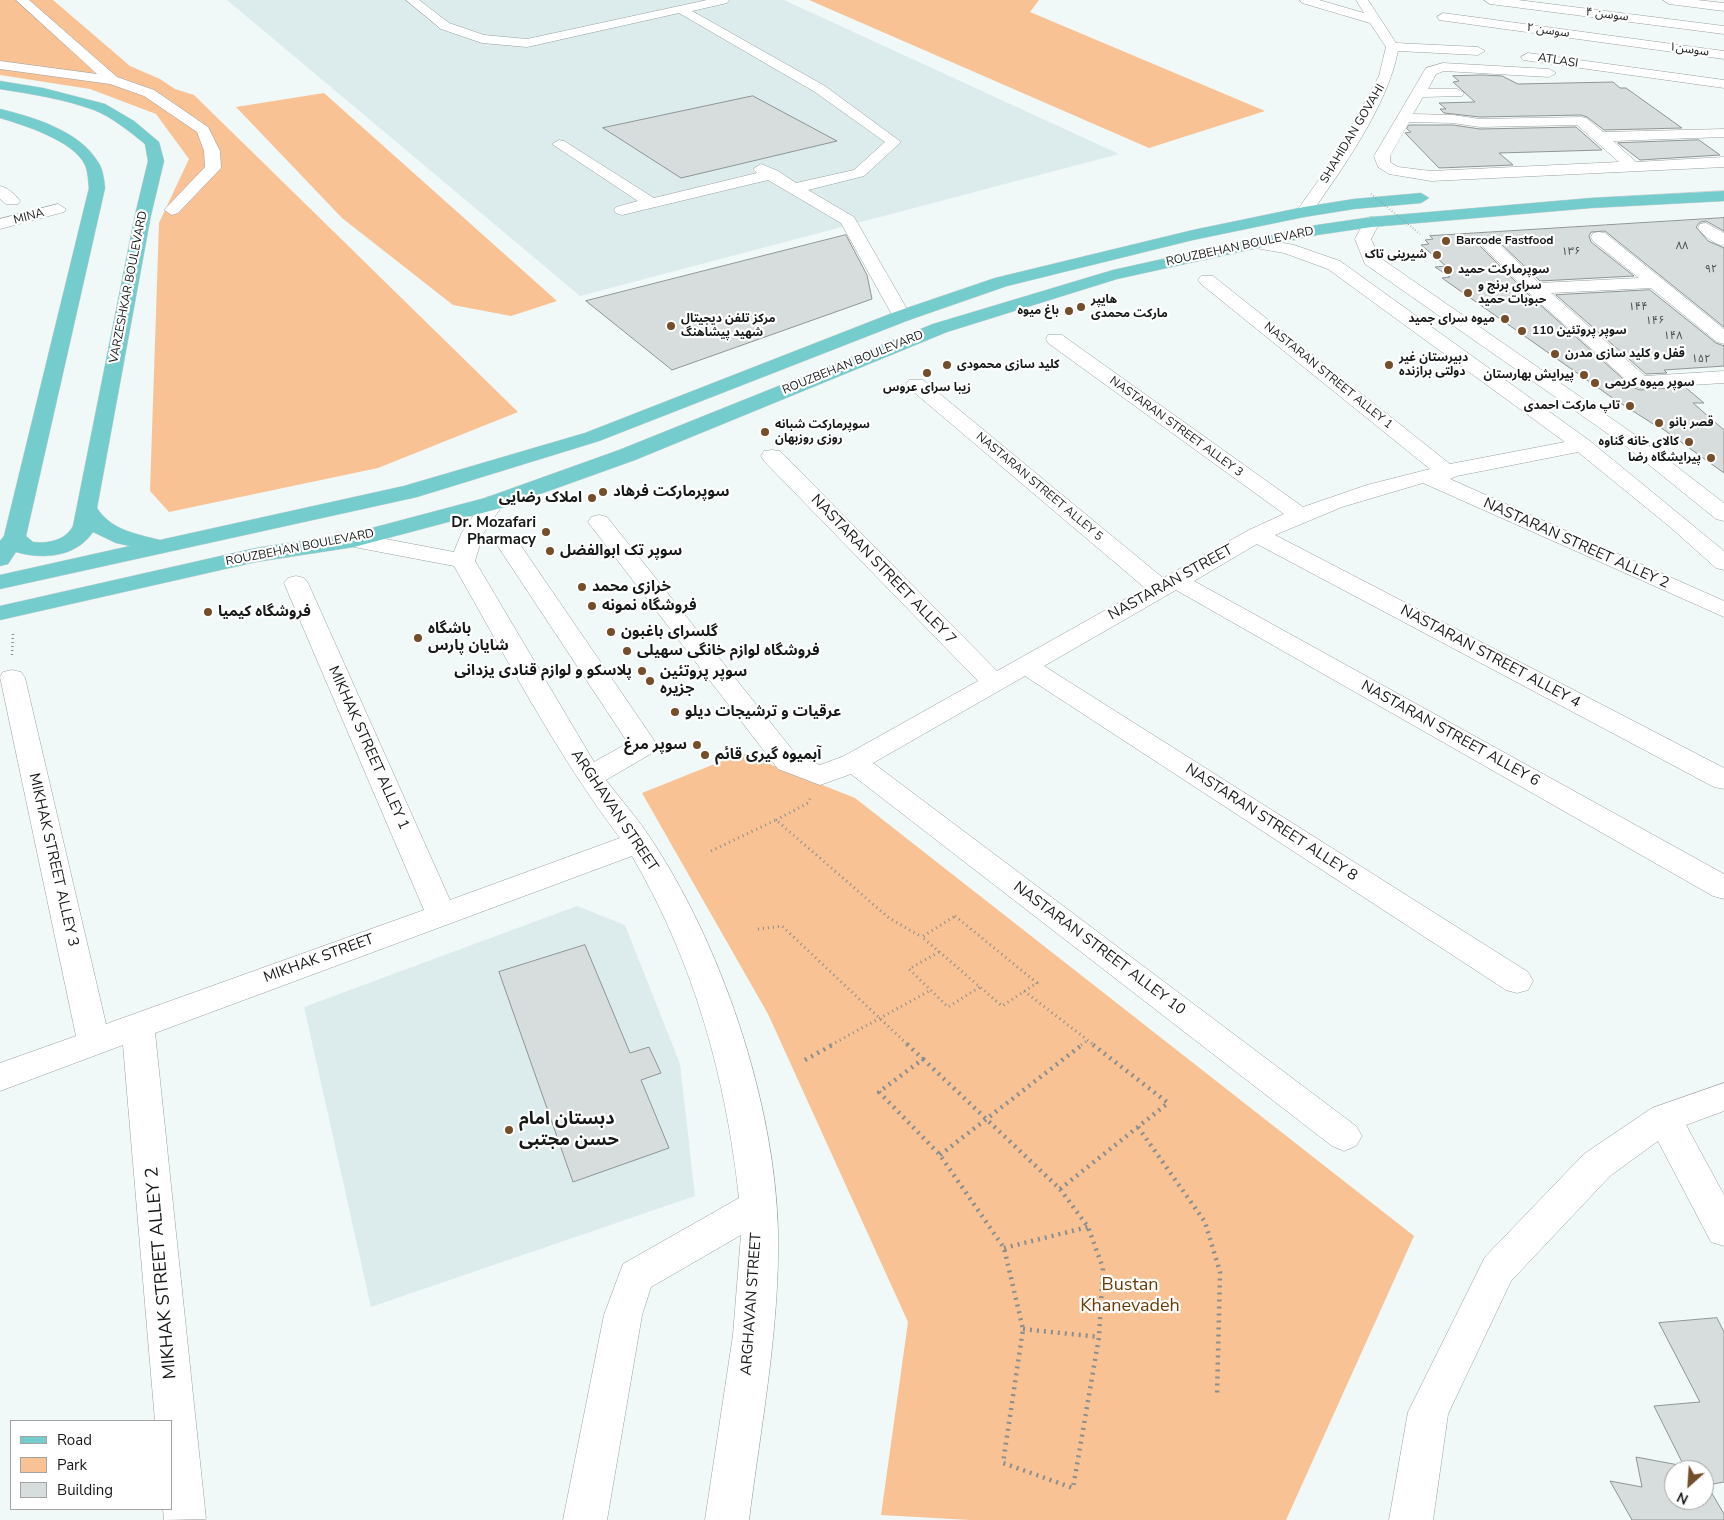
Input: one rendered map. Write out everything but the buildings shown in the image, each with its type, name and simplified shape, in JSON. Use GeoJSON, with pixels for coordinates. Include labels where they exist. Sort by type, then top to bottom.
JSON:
{"type":"FeatureCollection","features":[{"type":"Feature","properties":{"kind":"main road","name":"VARZESHKAR BOULEVARD"},"geometry":{"type":"LineString","coordinates":[[0,85],[43,92],[100,107],[129,124],[152,142],[156,161],[142,215],[86,508],[84,529],[79,536],[57,547],[46,550],[23,547],[15,536]]}},
{"type":"Feature","properties":{"kind":"main road"},"geometry":{"type":"LineString","coordinates":[[0,113],[44,129],[76,147],[90,161],[96,174],[97,188],[15,536],[0,558]]}},
{"type":"Feature","properties":{"kind":"main road"},"geometry":{"type":"LineString","coordinates":[[1569,188],[1591,203]]}},
{"type":"Feature","properties":{"kind":"main road","name":"ROUZBEHAN BOULEVARD"},"geometry":{"type":"LineString","coordinates":[[0,613],[256,555],[354,540],[493,503],[627,455],[940,328],[1112,275],[1317,230],[1372,222],[1591,203],[1724,196]]}},
{"type":"Feature","properties":{"kind":"main road","name":"ROUZBEHAN BOULEVARD"},"geometry":{"type":"LineString","coordinates":[[0,582],[409,492],[592,437],[902,316],[1001,282],[1077,262],[1304,212],[1354,204],[1437,197]]}},
{"type":"Feature","properties":{"kind":"main road"},"geometry":{"type":"LineString","coordinates":[[86,508],[97,525],[124,538],[161,547]]}},
{"type":"Feature","properties":{"kind":"street"},"geometry":{"type":"LineString","coordinates":[[22,0],[112,80]]}},
{"type":"Feature","properties":{"kind":"street"},"geometry":{"type":"LineString","coordinates":[[412,0],[445,26],[482,39],[528,43],[723,0]]}},
{"type":"Feature","properties":{"kind":"street"},"geometry":{"type":"LineString","coordinates":[[1306,0],[1377,21]]}},
{"type":"Feature","properties":{"kind":"street"},"geometry":{"type":"LineString","coordinates":[[1362,0],[1392,47],[1427,47],[1489,52]]}},
{"type":"Feature","properties":{"kind":"street","name":"سوسن ۴"},"geometry":{"type":"LineString","coordinates":[[1490,0],[1724,30]]}},
{"type":"Feature","properties":{"kind":"street"},"geometry":{"type":"LineString","coordinates":[[1650,60],[1673,0],[1724,7]]}},
{"type":"Feature","properties":{"kind":"street"},"geometry":{"type":"LineString","coordinates":[[1427,47],[1439,25],[1454,6]]}},
{"type":"Feature","properties":{"kind":"street"},"geometry":{"type":"LineString","coordinates":[[680,9],[820,90],[894,142],[859,173],[796,188]]}},
{"type":"Feature","properties":{"kind":"street","name":"سوسن ۲"},"geometry":{"type":"LineString","coordinates":[[1439,25],[1650,60]]}},
{"type":"Feature","properties":{"kind":"street","name":"SHAHIDAN GOVAHI"},"geometry":{"type":"LineString","coordinates":[[1304,212],[1340,160],[1386,76],[1392,47]]}},
{"type":"Feature","properties":{"kind":"street","name":"سوسن۱"},"geometry":{"type":"LineString","coordinates":[[1650,60],[1724,55]]}},
{"type":"Feature","properties":{"kind":"street","name":"ATLASI"},"geometry":{"type":"LineString","coordinates":[[1519,56],[1650,60],[1724,84]]}},
{"type":"Feature","properties":{"kind":"street"},"geometry":{"type":"LineString","coordinates":[[2,64],[112,80],[149,93],[203,130],[212,151],[213,168],[172,210]]}},
{"type":"Feature","properties":{"kind":"street"},"geometry":{"type":"LineString","coordinates":[[1383,164],[1382,156],[1431,71],[1443,67],[1528,70],[1547,80]]}},
{"type":"Feature","properties":{"kind":"street"},"geometry":{"type":"LineString","coordinates":[[1418,93],[1457,93]]}},
{"type":"Feature","properties":{"kind":"street"},"geometry":{"type":"LineString","coordinates":[[1700,95],[1724,98]]}},
{"type":"Feature","properties":{"kind":"street"},"geometry":{"type":"LineString","coordinates":[[1404,118],[1453,119],[1480,123],[1581,121],[1631,165]]}},
{"type":"Feature","properties":{"kind":"street"},"geometry":{"type":"LineString","coordinates":[[1600,138],[1724,133]]}},
{"type":"Feature","properties":{"kind":"street"},"geometry":{"type":"LineString","coordinates":[[559,144],[650,203]]}},
{"type":"Feature","properties":{"kind":"street"},"geometry":{"type":"LineString","coordinates":[[1340,160],[1383,164],[1394,171],[1431,176],[1724,162]]}},
{"type":"Feature","properties":{"kind":"street"},"geometry":{"type":"LineString","coordinates":[[622,210],[767,172],[848,220],[902,316]]}},
{"type":"Feature","properties":{"kind":"street","name":"MINA"},"geometry":{"type":"LineString","coordinates":[[0,224],[58,209]]}},
{"type":"Feature","properties":{"kind":"street"},"geometry":{"type":"LineString","coordinates":[[1371,260],[1363,239],[1372,222]]}},
{"type":"Feature","properties":{"kind":"street"},"geometry":{"type":"LineString","coordinates":[[1706,228],[1724,241]]}},
{"type":"Feature","properties":{"kind":"street"},"geometry":{"type":"LineString","coordinates":[[1599,237],[1724,338]]}},
{"type":"Feature","properties":{"kind":"street"},"geometry":{"type":"LineString","coordinates":[[1256,243],[1288,250],[1334,265],[1582,444],[1698,539],[1724,563]]}},
{"type":"Feature","properties":{"kind":"street"},"geometry":{"type":"LineString","coordinates":[[1491,246],[1535,289],[1640,382],[1724,377]]}},
{"type":"Feature","properties":{"kind":"street"},"geometry":{"type":"LineString","coordinates":[[1334,265],[1336,260],[1345,257],[1371,260],[1634,443],[1724,514]]}},
{"type":"Feature","properties":{"kind":"street","name":"NASTARAN STREET ALLEY 1"},"geometry":{"type":"LineString","coordinates":[[1207,280],[1438,475]]}},
{"type":"Feature","properties":{"kind":"street"},"geometry":{"type":"LineString","coordinates":[[1535,289],[1657,282]]}},
{"type":"Feature","properties":{"kind":"street","name":"NASTARAN STREET ALLEY 3"},"geometry":{"type":"LineString","coordinates":[[1055,339],[1298,514]]}},
{"type":"Feature","properties":{"kind":"street"},"geometry":{"type":"LineString","coordinates":[[1701,378],[1724,396]]}},
{"type":"Feature","properties":{"kind":"street","name":"NASTARAN STREET ALLEY 5"},"geometry":{"type":"LineString","coordinates":[[916,384],[1168,585]]}},
{"type":"Feature","properties":{"kind":"street","name":"NASTARAN STREET"},"geometry":{"type":"LineString","coordinates":[[820,776],[854,762],[1257,535],[1298,514],[1370,490],[1582,444]]}},
{"type":"Feature","properties":{"kind":"street","name":"NASTARAN STREET ALLEY 7"},"geometry":{"type":"LineString","coordinates":[[772,456],[994,683]]}},
{"type":"Feature","properties":{"kind":"street","name":"NASTARAN STREET ALLEY 2"},"geometry":{"type":"LineString","coordinates":[[1438,475],[1724,610]]}},
{"type":"Feature","properties":{"kind":"street"},"geometry":{"type":"LineString","coordinates":[[354,540],[463,561],[472,534],[493,503]]}},
{"type":"Feature","properties":{"kind":"street"},"geometry":{"type":"LineString","coordinates":[[599,522],[788,762],[820,776]]}},
{"type":"Feature","properties":{"kind":"street","name":"NASTARAN STREET ALLEY 4"},"geometry":{"type":"LineString","coordinates":[[1257,535],[1724,780]]}},
{"type":"Feature","properties":{"kind":"street"},"geometry":{"type":"LineString","coordinates":[[509,545],[644,746],[590,778]]}},
{"type":"Feature","properties":{"kind":"street","name":"ARGHAVAN STREET"},"geometry":{"type":"LineString","coordinates":[[463,561],[590,778],[638,843],[688,934],[717,1004],[742,1095],[758,1206],[759,1266],[750,1354],[727,1520]]}},
{"type":"Feature","properties":{"kind":"street","name":"MIKHAK STREET ALLEY 1"},"geometry":{"type":"LineString","coordinates":[[296,583],[441,914]]}},
{"type":"Feature","properties":{"kind":"street","name":"NASTARAN STREET ALLEY 6"},"geometry":{"type":"LineString","coordinates":[[1168,585],[1724,888]]}},
{"type":"Feature","properties":{"kind":"street","name":"NASTARAN STREET ALLEY 8"},"geometry":{"type":"LineString","coordinates":[[1025,665],[1517,981]]}},
{"type":"Feature","properties":{"kind":"street","name":"MIKHAK STREET ALLEY 3"},"geometry":{"type":"LineString","coordinates":[[12,678],[94,1043]]}},
{"type":"Feature","properties":{"kind":"street","name":"NASTARAN STREET ALLEY 10"},"geometry":{"type":"LineString","coordinates":[[854,762],[1344,1136]]}},
{"type":"Feature","properties":{"kind":"street","name":"MIKHAK STREET"},"geometry":{"type":"LineString","coordinates":[[0,1077],[638,843]]}},
{"type":"Feature","properties":{"kind":"street","name":"MIKHAK STREET ALLEY 2"},"geometry":{"type":"LineString","coordinates":[[138,1026],[185,1519]]}},
{"type":"Feature","properties":{"kind":"street"},"geometry":{"type":"LineString","coordinates":[[1411,1520],[1428,1412],[1498,1269],[1597,1165],[1664,1118],[1724,1097]]}},
{"type":"Feature","properties":{"kind":"street"},"geometry":{"type":"LineString","coordinates":[[1664,1118],[1724,1230]]}},
{"type":"Feature","properties":{"kind":"street"},"geometry":{"type":"LineString","coordinates":[[585,1520],[623,1315],[636,1276],[758,1206]]}},
{"type":"Feature","properties":{"kind":"path"},"geometry":{"type":"LineString","coordinates":[[1372,194],[1420,234]]}},
{"type":"Feature","properties":{"kind":"path"},"geometry":{"type":"LineString","coordinates":[[711,851],[776,820],[808,802],[820,776]]}},
{"type":"Feature","properties":{"kind":"path"},"geometry":{"type":"LineString","coordinates":[[776,820],[889,918],[922,937],[1002,1006],[1037,983],[956,916],[922,937]]}},
{"type":"Feature","properties":{"kind":"path"},"geometry":{"type":"LineString","coordinates":[[758,929],[782,926],[923,1059],[1060,1189],[1088,1227],[1103,1268],[1099,1337],[1073,1488],[1003,1463],[1023,1329],[1004,1248],[940,1155],[879,1092],[923,1059]]}},
{"type":"Feature","properties":{"kind":"path"},"geometry":{"type":"LineString","coordinates":[[938,952],[909,969],[948,1007],[980,987]]}},
{"type":"Feature","properties":{"kind":"path"},"geometry":{"type":"LineString","coordinates":[[805,1060],[931,990]]}},
{"type":"Feature","properties":{"kind":"path"},"geometry":{"type":"LineString","coordinates":[[1024,991],[1168,1104],[1060,1189]]}},
{"type":"Feature","properties":{"kind":"path"},"geometry":{"type":"LineString","coordinates":[[940,1155],[1087,1041]]}},
{"type":"Feature","properties":{"kind":"path"},"geometry":{"type":"LineString","coordinates":[[1138,1127],[1205,1222],[1220,1272],[1217,1397]]}},
{"type":"Feature","properties":{"kind":"path"},"geometry":{"type":"LineString","coordinates":[[1004,1248],[1088,1227]]}},
{"type":"Feature","properties":{"kind":"path"},"geometry":{"type":"LineString","coordinates":[[1023,1329],[1099,1337]]}},
{"type":"Feature","properties":{"kind":"shaded area"},"geometry":{"type":"Polygon","coordinates":[[[227,0],[784,0],[1119,154],[580,296],[227,0]]]}},
{"type":"Feature","properties":{"kind":"shaded area","name":"دبستان امام حسن مجتبی"},"geometry":{"type":"Polygon","coordinates":[[[577,906],[625,925],[680,1064],[695,1196],[371,1307],[304,1007],[577,906]]]}},
{"type":"Feature","properties":{"kind":"green space"},"geometry":{"type":"Polygon","coordinates":[[[0,0],[53,0],[130,66],[160,79],[175,89],[194,95],[518,412],[378,468],[169,512],[150,491],[159,223],[189,159],[156,114],[90,89],[0,75],[0,0]]]}},
{"type":"Feature","properties":{"kind":"green space"},"geometry":{"type":"Polygon","coordinates":[[[809,0],[1039,0],[1030,12],[1265,111],[1149,148],[809,0]]]}},
{"type":"Feature","properties":{"kind":"green space"},"geometry":{"type":"Polygon","coordinates":[[[324,93],[557,301],[511,316],[453,305],[342,218],[236,107],[324,93]]]}},
{"type":"Feature","properties":{"kind":"green space","name":"Bustan Khanevadeh"},"geometry":{"type":"Polygon","coordinates":[[[742,753],[855,798],[1414,1236],[1286,1520],[970,1520],[881,1515],[908,1322],[768,1014],[642,793],[742,753]]]}},
{"type":"Feature","properties":{"kind":"place","name":"Barcode Fastfood"},"geometry":{"type":"Point","coordinates":[1446,241]}},
{"type":"Feature","properties":{"kind":"place","name":"شیرینی تاک"},"geometry":{"type":"Point","coordinates":[1437,255]}},
{"type":"Feature","properties":{"kind":"place","name":"سوپرمارکت حمید"},"geometry":{"type":"Point","coordinates":[1448,270]}},
{"type":"Feature","properties":{"kind":"place","name":"سرای برنج و حبوبات حمید"},"geometry":{"type":"Point","coordinates":[1468,293]}},
{"type":"Feature","properties":{"kind":"place","name":"هایپر مارکت محمدی"},"geometry":{"type":"Point","coordinates":[1081,307]}},
{"type":"Feature","properties":{"kind":"place","name":"باغ میوه"},"geometry":{"type":"Point","coordinates":[1069,311]}},
{"type":"Feature","properties":{"kind":"place","name":"میوه سرای جمید"},"geometry":{"type":"Point","coordinates":[1505,319]}},
{"type":"Feature","properties":{"kind":"place","name":"مرکز تلفن دیجیتال شهید پیشاهنگ"},"geometry":{"type":"Point","coordinates":[671,326]}},
{"type":"Feature","properties":{"kind":"place","name":"سوپر پروتئین 110"},"geometry":{"type":"Point","coordinates":[1522,331]}},
{"type":"Feature","properties":{"kind":"place","name":"قفل و کلید سازی مدرن"},"geometry":{"type":"Point","coordinates":[1555,354]}},
{"type":"Feature","properties":{"kind":"place","name":"کلید سازی محمودی"},"geometry":{"type":"Point","coordinates":[947,365]}},
{"type":"Feature","properties":{"kind":"place","name":"دبیرستان غیر دولتی برازنده"},"geometry":{"type":"Point","coordinates":[1389,365]}},
{"type":"Feature","properties":{"kind":"place","name":"زیبا سرای عروس"},"geometry":{"type":"Point","coordinates":[927,373]}},
{"type":"Feature","properties":{"kind":"place","name":"پیرایش بهارستان"},"geometry":{"type":"Point","coordinates":[1584,375]}},
{"type":"Feature","properties":{"kind":"place","name":"سوپر میوه کریمی"},"geometry":{"type":"Point","coordinates":[1595,383]}},
{"type":"Feature","properties":{"kind":"place","name":"تاپ مارکت احمدی"},"geometry":{"type":"Point","coordinates":[1630,406]}},
{"type":"Feature","properties":{"kind":"place","name":"قصر بانو"},"geometry":{"type":"Point","coordinates":[1659,423]}},
{"type":"Feature","properties":{"kind":"place","name":"سوپرمارکت شبانه روزی روزبهان"},"geometry":{"type":"Point","coordinates":[765,432]}},
{"type":"Feature","properties":{"kind":"place","name":"کالای خانه گناوه"},"geometry":{"type":"Point","coordinates":[1689,442]}},
{"type":"Feature","properties":{"kind":"place","name":"پیرایشگاه رضا"},"geometry":{"type":"Point","coordinates":[1711,458]}},
{"type":"Feature","properties":{"kind":"place","name":"سوپرمارکت فرهاد"},"geometry":{"type":"Point","coordinates":[603,492]}},
{"type":"Feature","properties":{"kind":"place","name":"املاک رضایی"},"geometry":{"type":"Point","coordinates":[592,498]}},
{"type":"Feature","properties":{"kind":"place","name":"Dr. Mozafari Pharmacy"},"geometry":{"type":"Point","coordinates":[546,532]}},
{"type":"Feature","properties":{"kind":"place","name":"سوپر تک ابوالفضل"},"geometry":{"type":"Point","coordinates":[550,551]}},
{"type":"Feature","properties":{"kind":"place","name":"خرازی محمد"},"geometry":{"type":"Point","coordinates":[582,587]}},
{"type":"Feature","properties":{"kind":"place","name":"فروشگاه نمونه"},"geometry":{"type":"Point","coordinates":[592,606]}},
{"type":"Feature","properties":{"kind":"place","name":"فروشگاه کیمیا"},"geometry":{"type":"Point","coordinates":[208,612]}},
{"type":"Feature","properties":{"kind":"place","name":"گلسرای باغبون"},"geometry":{"type":"Point","coordinates":[611,632]}},
{"type":"Feature","properties":{"kind":"place","name":"باشگاه شایان پارس"},"geometry":{"type":"Point","coordinates":[418,638]}},
{"type":"Feature","properties":{"kind":"place","name":"فروشگاه لوازم خانگی سهیلی"},"geometry":{"type":"Point","coordinates":[627,651]}},
{"type":"Feature","properties":{"kind":"place","name":"پلاسکو و لوازم قنادی یزدانی"},"geometry":{"type":"Point","coordinates":[642,671]}},
{"type":"Feature","properties":{"kind":"place","name":"سوپر پروتئین جزیره"},"geometry":{"type":"Point","coordinates":[650,681]}},
{"type":"Feature","properties":{"kind":"place","name":"عرقیات و ترشیجات دیلو"},"geometry":{"type":"Point","coordinates":[675,712]}},
{"type":"Feature","properties":{"kind":"place","name":"سوپر مرغ"},"geometry":{"type":"Point","coordinates":[697,745]}},
{"type":"Feature","properties":{"kind":"place","name":"آبمیوه گیری قائم"},"geometry":{"type":"Point","coordinates":[705,755]}},
{"type":"Feature","properties":{"kind":"place","name":"دبستان امام حسن مجتبی"},"geometry":{"type":"Point","coordinates":[509,1130]}}]}
